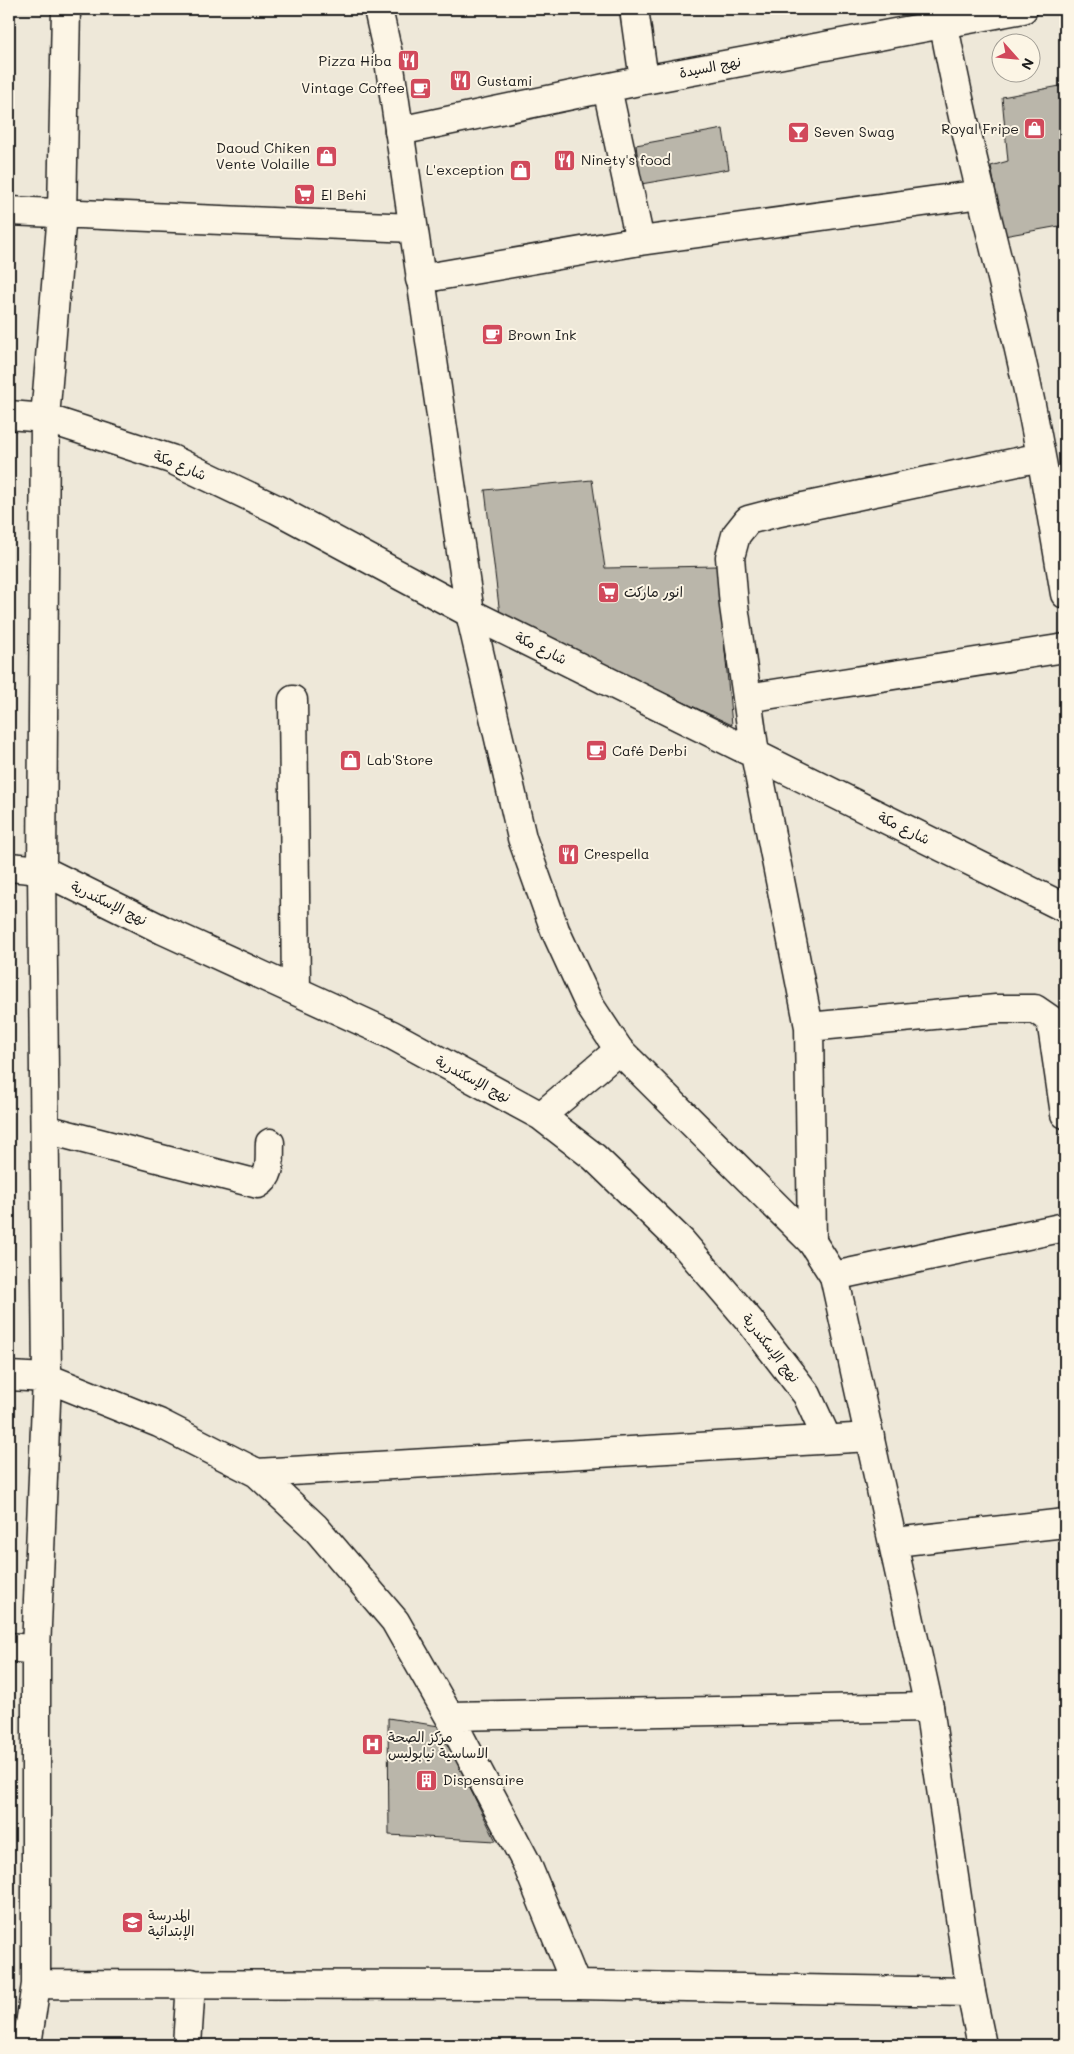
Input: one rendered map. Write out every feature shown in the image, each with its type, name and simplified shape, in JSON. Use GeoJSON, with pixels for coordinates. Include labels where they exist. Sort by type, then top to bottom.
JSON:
{"type":"FeatureCollection","features":[{"type":"Feature","properties":{"kind":"street"},"geometry":{"type":"LineString","coordinates":[[27,2045],[36,1984],[36,1650],[47,1378],[42,870],[45,418],[62,214],[66,9]]}},
{"type":"Feature","properties":{"kind":"street"},"geometry":{"type":"LineString","coordinates":[[378,9],[388,54],[470,613],[522,838],[555,930],[590,1006],[619,1050],[812,1242],[834,1276],[895,1542],[929,1707],[972,1992],[982,2045]]}},
{"type":"Feature","properties":{"kind":"street"},"geometry":{"type":"LineString","coordinates":[[634,9],[644,80]]}},
{"type":"Feature","properties":{"kind":"street","name":"نهج السيدة"},"geometry":{"type":"LineString","coordinates":[[399,131],[943,16],[1023,9]]}},
{"type":"Feature","properties":{"kind":"street"},"geometry":{"type":"LineString","coordinates":[[943,16],[981,194],[1018,347],[1041,457],[1065,594]]}},
{"type":"Feature","properties":{"kind":"street"},"geometry":{"type":"LineString","coordinates":[[607,88],[640,241]]}},
{"type":"Feature","properties":{"kind":"street"},"geometry":{"type":"LineString","coordinates":[[420,279],[640,241],[981,194]]}},
{"type":"Feature","properties":{"kind":"street"},"geometry":{"type":"LineString","coordinates":[[9,211],[413,228]]}},
{"type":"Feature","properties":{"kind":"street","name":"شارع مكة"},"geometry":{"type":"LineString","coordinates":[[9,415],[45,418],[171,459],[276,509],[470,613],[1065,908]]}},
{"type":"Feature","properties":{"kind":"street"},"geometry":{"type":"LineString","coordinates":[[812,1242],[809,1027],[754,754],[734,606],[730,556],[736,535],[748,520],[1041,457]]}},
{"type":"Feature","properties":{"kind":"street"},"geometry":{"type":"LineString","coordinates":[[747,698],[1065,648]]}},
{"type":"Feature","properties":{"kind":"street"},"geometry":{"type":"LineString","coordinates":[[294,700],[296,990]]}},
{"type":"Feature","properties":{"kind":"street","name":"نهج الإسكندرية"},"geometry":{"type":"LineString","coordinates":[[9,867],[42,870],[163,930],[392,1035],[542,1116],[594,1157],[682,1242],[749,1320],[807,1394],[827,1438]]}},
{"type":"Feature","properties":{"kind":"street"},"geometry":{"type":"LineString","coordinates":[[809,1027],[996,1009],[1035,1009],[1051,1020],[1065,1114]]}},
{"type":"Feature","properties":{"kind":"street"},"geometry":{"type":"LineString","coordinates":[[542,1116],[619,1050]]}},
{"type":"Feature","properties":{"kind":"street"},"geometry":{"type":"LineString","coordinates":[[45,1129],[258,1184],[264,1180],[269,1172],[270,1143]]}},
{"type":"Feature","properties":{"kind":"street"},"geometry":{"type":"LineString","coordinates":[[834,1276],[1065,1227]]}},
{"type":"Feature","properties":{"kind":"street"},"geometry":{"type":"LineString","coordinates":[[9,1376],[47,1378],[159,1423],[257,1473],[315,1527],[395,1621],[449,1716],[526,1862],[576,1985]]}},
{"type":"Feature","properties":{"kind":"street"},"geometry":{"type":"LineString","coordinates":[[257,1473],[827,1438],[870,1437]]}},
{"type":"Feature","properties":{"kind":"street"},"geometry":{"type":"LineString","coordinates":[[895,1542],[1065,1523]]}},
{"type":"Feature","properties":{"kind":"street"},"geometry":{"type":"LineString","coordinates":[[9,1647],[36,1650]]}},
{"type":"Feature","properties":{"kind":"street"},"geometry":{"type":"LineString","coordinates":[[449,1716],[929,1707]]}},
{"type":"Feature","properties":{"kind":"street"},"geometry":{"type":"LineString","coordinates":[[187,2045],[191,1983]]}},
{"type":"Feature","properties":{"kind":"street"},"geometry":{"type":"LineString","coordinates":[[36,1984],[576,1985],[972,1992]]}},
{"type":"Feature","properties":{"kind":"building","name":"Royal Fripe"},"geometry":{"type":"Polygon","coordinates":[[[1065,85],[1065,225],[1004,236],[991,166],[1008,161],[1002,97],[1065,85]]]}},
{"type":"Feature","properties":{"kind":"building"},"geometry":{"type":"Polygon","coordinates":[[[723,129],[729,169],[641,184],[636,145],[723,129]]]}},
{"type":"Feature","properties":{"kind":"building","name":"انور ماركت"},"geometry":{"type":"Polygon","coordinates":[[[592,480],[605,568],[717,566],[732,725],[500,615],[485,490],[592,480]]]}},
{"type":"Feature","properties":{"kind":"building","name":"Dispensaire"},"geometry":{"type":"Polygon","coordinates":[[[388,1718],[439,1726],[496,1841],[389,1835],[388,1718]]]}},
{"type":"Feature","properties":{"kind":"place","name":"Pizza Hiba"},"geometry":{"type":"Point","coordinates":[408,61]}},
{"type":"Feature","properties":{"kind":"place","name":"Gustami"},"geometry":{"type":"Point","coordinates":[461,81]}},
{"type":"Feature","properties":{"kind":"place","name":"Vintage Coffee"},"geometry":{"type":"Point","coordinates":[421,88]}},
{"type":"Feature","properties":{"kind":"place","name":"Royal Fripe"},"geometry":{"type":"Point","coordinates":[1035,129]}},
{"type":"Feature","properties":{"kind":"place","name":"Seven Swag"},"geometry":{"type":"Point","coordinates":[798,132]}},
{"type":"Feature","properties":{"kind":"place","name":"Daoud Chiken Vente Volaille"},"geometry":{"type":"Point","coordinates":[326,156]}},
{"type":"Feature","properties":{"kind":"place","name":"Ninety's food"},"geometry":{"type":"Point","coordinates":[565,160]}},
{"type":"Feature","properties":{"kind":"place","name":"L'exception"},"geometry":{"type":"Point","coordinates":[520,170]}},
{"type":"Feature","properties":{"kind":"place","name":"El Behi"},"geometry":{"type":"Point","coordinates":[305,195]}},
{"type":"Feature","properties":{"kind":"place","name":"Brown Ink"},"geometry":{"type":"Point","coordinates":[492,335]}},
{"type":"Feature","properties":{"kind":"place","name":"انور ماركت"},"geometry":{"type":"Point","coordinates":[608,592]}},
{"type":"Feature","properties":{"kind":"place","name":"Café Derbi"},"geometry":{"type":"Point","coordinates":[596,751]}},
{"type":"Feature","properties":{"kind":"place","name":"Lab'Store"},"geometry":{"type":"Point","coordinates":[351,760]}},
{"type":"Feature","properties":{"kind":"place","name":"Crespella"},"geometry":{"type":"Point","coordinates":[568,854]}},
{"type":"Feature","properties":{"kind":"place","name":"مركز الصحة الاساسية نيابوليس"},"geometry":{"type":"Point","coordinates":[372,1745]}},
{"type":"Feature","properties":{"kind":"place","name":"Dispensaire"},"geometry":{"type":"Point","coordinates":[427,1780]}},
{"type":"Feature","properties":{"kind":"place","name":"المدرسة الإبتدائية"},"geometry":{"type":"Point","coordinates":[132,1923]}}]}
